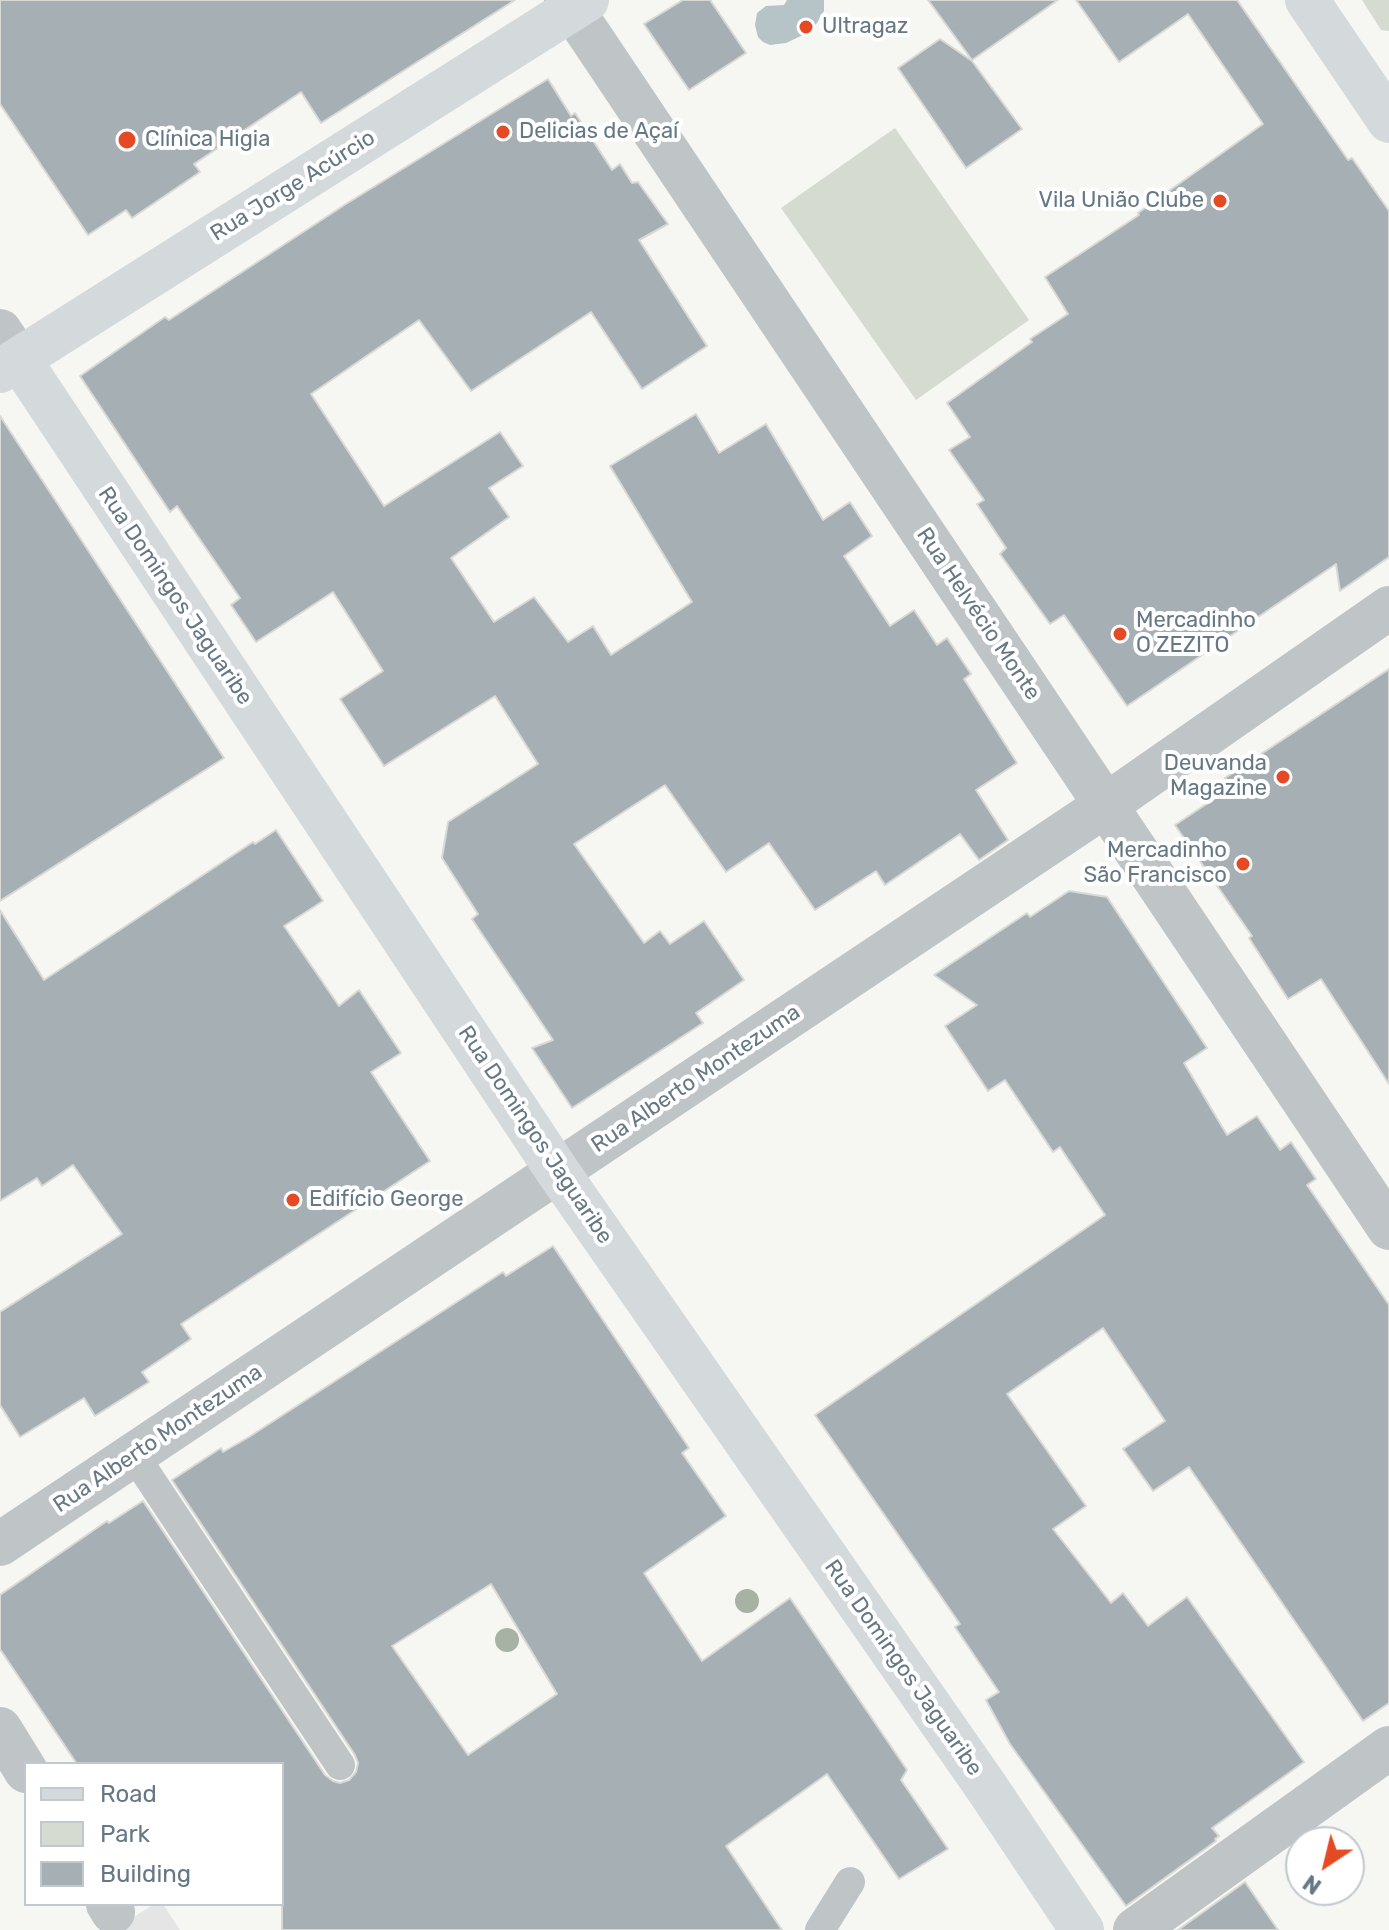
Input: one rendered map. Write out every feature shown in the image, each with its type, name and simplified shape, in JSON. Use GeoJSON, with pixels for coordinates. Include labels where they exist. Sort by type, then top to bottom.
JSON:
{"type":"FeatureCollection","features":[{"type":"Feature","properties":{"kind":"street"},"geometry":{"type":"LineString","coordinates":[[1307,0],[1389,121]]}},
{"type":"Feature","properties":{"kind":"street","name":"Rua Jorge Acúrcio"},"geometry":{"type":"LineString","coordinates":[[6,354],[575,3]]}},
{"type":"Feature","properties":{"kind":"street","name":"Rua Helvécio Monte"},"geometry":{"type":"LineString","coordinates":[[575,3],[1389,1228]]}},
{"type":"Feature","properties":{"kind":"street","name":"Rua Domingos Jaguaribe"},"geometry":{"type":"LineString","coordinates":[[6,354],[558,1172],[1082,1930]]}},
{"type":"Feature","properties":{"kind":"street","name":"Rua Alberto Montezuma"},"geometry":{"type":"LineString","coordinates":[[0,1544],[1106,805],[1389,608]]}},
{"type":"Feature","properties":{"kind":"street"},"geometry":{"type":"LineString","coordinates":[[0,1729],[24,1768]]}},
{"type":"Feature","properties":{"kind":"street"},"geometry":{"type":"LineString","coordinates":[[1135,1930],[1389,1748]]}},
{"type":"Feature","properties":{"kind":"lane"},"geometry":{"type":"LineString","coordinates":[[134,1455],[340,1765]]}},
{"type":"Feature","properties":{"kind":"lane"},"geometry":{"type":"LineString","coordinates":[[820,1930],[850,1882]]}},
{"type":"Feature","properties":{"kind":"shaded area"},"geometry":{"type":"Polygon","coordinates":[[[787,0],[824,0],[824,11],[805,34],[786,43],[770,45],[763,42],[755,25],[757,13],[766,6],[784,5],[787,0]]]}},
{"type":"Feature","properties":{"kind":"shaded area"},"geometry":{"type":"Polygon","coordinates":[[[151,1906],[164,1906],[180,1930],[114,1930],[151,1906]]]}},
{"type":"Feature","properties":{"kind":"green space"},"geometry":{"type":"Polygon","coordinates":[[[1362,0],[1389,0],[1389,31],[1381,30],[1362,0]]]}},
{"type":"Feature","properties":{"kind":"green space"},"geometry":{"type":"Polygon","coordinates":[[[895,128],[1029,320],[916,400],[781,208],[895,128]]]}},
{"type":"Feature","properties":{"kind":"building","name":"Clínica Higia"},"geometry":{"type":"Polygon","coordinates":[[[0,0],[515,0],[321,123],[301,92],[194,164],[200,172],[132,218],[126,210],[88,235],[0,104],[0,0]]]}},
{"type":"Feature","properties":{"kind":"building"},"geometry":{"type":"Polygon","coordinates":[[[683,0],[710,0],[746,53],[689,90],[644,24],[683,0]]]}},
{"type":"Feature","properties":{"kind":"building"},"geometry":{"type":"Polygon","coordinates":[[[928,0],[1058,0],[972,60],[928,0]]]}},
{"type":"Feature","properties":{"kind":"building"},"geometry":{"type":"Polygon","coordinates":[[[1076,0],[1237,0],[1348,160],[1352,158],[1389,211],[1389,557],[1340,591],[1336,564],[1127,706],[1064,615],[1050,624],[1000,554],[1006,548],[977,504],[984,500],[949,450],[970,437],[947,403],[1068,314],[1045,277],[1139,215],[1263,124],[1188,14],[1119,62],[1076,0]]]}},
{"type":"Feature","properties":{"kind":"building"},"geometry":{"type":"Polygon","coordinates":[[[940,39],[972,61],[1022,129],[966,168],[898,68],[940,39]]]}},
{"type":"Feature","properties":{"kind":"building"},"geometry":{"type":"Polygon","coordinates":[[[548,79],[571,116],[575,113],[612,170],[620,164],[632,183],[638,182],[668,224],[639,240],[707,346],[642,389],[591,312],[471,391],[419,320],[311,394],[384,506],[500,432],[523,466],[489,488],[509,517],[451,558],[494,622],[534,597],[568,642],[593,626],[611,655],[692,602],[610,466],[696,414],[719,453],[766,424],[823,520],[850,502],[872,536],[844,556],[890,626],[914,610],[937,645],[947,638],[971,674],[964,679],[1017,763],[976,790],[1008,840],[979,860],[960,834],[885,885],[876,871],[815,910],[769,843],[726,872],[665,785],[574,844],[644,943],[660,931],[670,944],[704,921],[744,980],[696,1013],[703,1023],[572,1108],[532,1048],[553,1040],[472,919],[478,914],[442,858],[448,822],[538,764],[495,696],[384,766],[340,699],[383,671],[333,592],[256,642],[231,605],[240,598],[177,506],[170,512],[80,376],[165,317],[169,320],[346,204],[548,79]]]}},
{"type":"Feature","properties":{"kind":"building"},"geometry":{"type":"Polygon","coordinates":[[[0,416],[224,758],[0,901],[0,416]]]}},
{"type":"Feature","properties":{"kind":"building"},"geometry":{"type":"Polygon","coordinates":[[[1389,669],[1389,1084],[1321,979],[1288,999],[1249,938],[1252,936],[1175,825],[1232,787],[1225,778],[1389,669]]]}},
{"type":"Feature","properties":{"kind":"building"},"geometry":{"type":"Polygon","coordinates":[[[276,830],[323,901],[284,926],[339,1006],[359,990],[401,1053],[371,1072],[430,1161],[181,1324],[191,1339],[142,1372],[149,1382],[95,1416],[84,1398],[20,1437],[0,1405],[0,1312],[122,1234],[73,1165],[42,1186],[37,1178],[0,1201],[0,910],[44,980],[253,842],[255,844],[276,830]]]}},
{"type":"Feature","properties":{"kind":"building"},"geometry":{"type":"Polygon","coordinates":[[[1069,891],[1107,897],[1207,1048],[1184,1063],[1227,1135],[1257,1116],[1280,1150],[1291,1142],[1316,1179],[1307,1185],[1389,1305],[1389,1703],[1363,1721],[1189,1467],[1153,1491],[1123,1449],[1165,1421],[1103,1328],[1007,1394],[1086,1506],[1053,1529],[1111,1603],[1123,1593],[1148,1626],[1187,1597],[1304,1762],[1212,1828],[1219,1836],[1216,1841],[1126,1906],[1010,1744],[986,1700],[999,1692],[955,1627],[960,1624],[815,1415],[1105,1215],[1060,1147],[1053,1152],[1005,1080],[988,1091],[945,1026],[977,1005],[934,975],[1027,913],[1030,917],[1069,891]]]}},
{"type":"Feature","properties":{"kind":"building"},"geometry":{"type":"Polygon","coordinates":[[[553,1246],[689,1448],[682,1453],[726,1516],[644,1573],[702,1661],[790,1598],[907,1770],[901,1780],[948,1849],[899,1879],[827,1774],[726,1846],[782,1930],[282,1930],[284,1762],[76,1762],[0,1649],[0,1595],[107,1521],[109,1523],[143,1501],[325,1775],[340,1783],[349,1780],[356,1772],[358,1763],[355,1755],[172,1480],[221,1448],[223,1452],[249,1437],[503,1272],[506,1276],[553,1246]],[[491,1584],[392,1646],[468,1755],[557,1694],[491,1584]]]}},
{"type":"Feature","properties":{"kind":"building"},"geometry":{"type":"Polygon","coordinates":[[[1245,1882],[1278,1930],[1178,1930],[1245,1882]]]}},
{"type":"Feature","properties":{"kind":"place","name":"Ultragaz"},"geometry":{"type":"Point","coordinates":[806,27]}},
{"type":"Feature","properties":{"kind":"place","name":"Delicias de Açaí"},"geometry":{"type":"Point","coordinates":[503,132]}},
{"type":"Feature","properties":{"kind":"place","name":"Clínica Higia"},"geometry":{"type":"Point","coordinates":[127,140]}},
{"type":"Feature","properties":{"kind":"place","name":"Vila União Clube"},"geometry":{"type":"Point","coordinates":[1220,201]}},
{"type":"Feature","properties":{"kind":"place","name":"Mercadinho O ZEZITO"},"geometry":{"type":"Point","coordinates":[1120,634]}},
{"type":"Feature","properties":{"kind":"place","name":"Deuvanda Magazine"},"geometry":{"type":"Point","coordinates":[1283,777]}},
{"type":"Feature","properties":{"kind":"place","name":"Mercadinho São Francisco"},"geometry":{"type":"Point","coordinates":[1243,864]}},
{"type":"Feature","properties":{"kind":"place","name":"Edifício George"},"geometry":{"type":"Point","coordinates":[293,1200]}}]}
